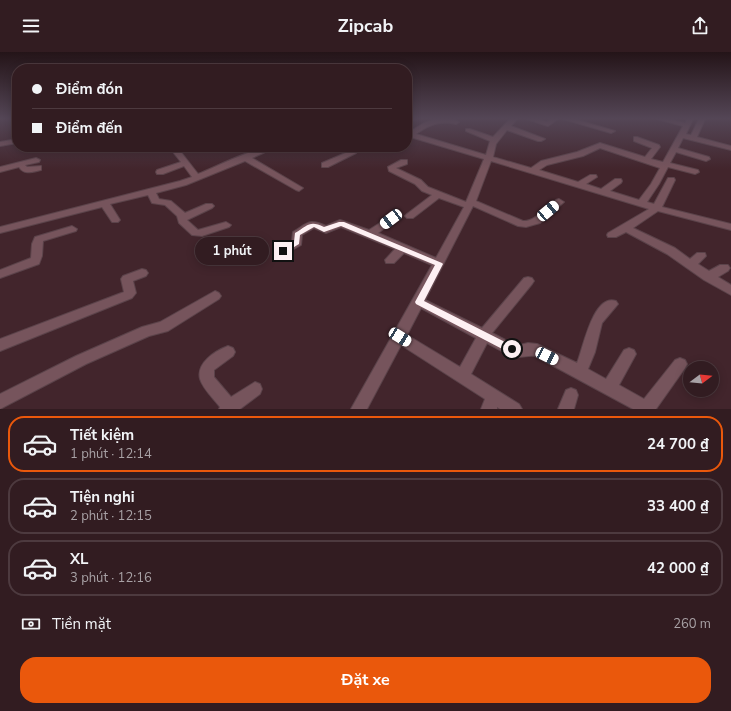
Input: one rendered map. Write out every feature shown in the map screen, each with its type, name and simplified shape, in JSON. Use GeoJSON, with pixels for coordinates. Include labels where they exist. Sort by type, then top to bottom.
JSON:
{"type":"FeatureCollection","features":[{"type":"Feature","properties":{"kind":"street"},"geometry":{"type":"LineString","coordinates":[[413,136],[649,205],[731,227]]}},
{"type":"Feature","properties":{"kind":"street"},"geometry":{"type":"LineString","coordinates":[[481,136],[494,141]]}},
{"type":"Feature","properties":{"kind":"street"},"geometry":{"type":"LineString","coordinates":[[359,409],[419,302],[470,204],[487,158],[490,154],[489,149],[499,136]]}},
{"type":"Feature","properties":{"kind":"street"},"geometry":{"type":"LineString","coordinates":[[535,136],[541,139]]}},
{"type":"Feature","properties":{"kind":"street"},"geometry":{"type":"LineString","coordinates":[[649,205],[655,184],[687,136],[731,148]]}},
{"type":"Feature","properties":{"kind":"street"},"geometry":{"type":"LineString","coordinates":[[636,139],[656,147],[646,161]]}},
{"type":"Feature","properties":{"kind":"street"},"geometry":{"type":"LineString","coordinates":[[0,144],[12,142]]}},
{"type":"Feature","properties":{"kind":"street"},"geometry":{"type":"LineString","coordinates":[[534,171],[544,163],[580,154],[598,145],[607,146],[646,161],[694,172]]}},
{"type":"Feature","properties":{"kind":"street"},"geometry":{"type":"LineString","coordinates":[[677,151],[706,159]]}},
{"type":"Feature","properties":{"kind":"street"},"geometry":{"type":"LineString","coordinates":[[177,152],[197,178]]}},
{"type":"Feature","properties":{"kind":"street"},"geometry":{"type":"LineString","coordinates":[[0,230],[151,192],[197,178],[258,152]]}},
{"type":"Feature","properties":{"kind":"street"},"geometry":{"type":"LineString","coordinates":[[325,165],[352,152]]}},
{"type":"Feature","properties":{"kind":"street"},"geometry":{"type":"LineString","coordinates":[[244,157],[299,188]]}},
{"type":"Feature","properties":{"kind":"street"},"geometry":{"type":"LineString","coordinates":[[404,162],[392,167],[392,169],[418,182],[423,188],[438,195],[470,204],[521,224],[528,225],[534,223],[559,202]]}},
{"type":"Feature","properties":{"kind":"street"},"geometry":{"type":"LineString","coordinates":[[0,170],[20,164],[23,169],[27,170],[37,164]]}},
{"type":"Feature","properties":{"kind":"street"},"geometry":{"type":"LineString","coordinates":[[160,172],[186,164]]}},
{"type":"Feature","properties":{"kind":"street"},"geometry":{"type":"LineString","coordinates":[[580,184],[593,177]]}},
{"type":"Feature","properties":{"kind":"street"},"geometry":{"type":"LineString","coordinates":[[612,235],[626,228],[671,180]]}},
{"type":"Feature","properties":{"kind":"street"},"geometry":{"type":"LineString","coordinates":[[604,191],[618,181]]}},
{"type":"Feature","properties":{"kind":"street"},"geometry":{"type":"LineString","coordinates":[[151,192],[154,201],[168,203],[183,217],[182,221],[198,233],[226,225]]}},
{"type":"Feature","properties":{"kind":"street"},"geometry":{"type":"LineString","coordinates":[[410,216],[438,195]]}},
{"type":"Feature","properties":{"kind":"street"},"geometry":{"type":"LineString","coordinates":[[105,203],[115,220]]}},
{"type":"Feature","properties":{"kind":"street"},"geometry":{"type":"LineString","coordinates":[[183,217],[209,206]]}},
{"type":"Feature","properties":{"kind":"street"},"geometry":{"type":"LineString","coordinates":[[370,234],[391,219]]}},
{"type":"Feature","properties":{"kind":"street"},"geometry":{"type":"LineString","coordinates":[[283,251],[297,243],[297,234],[314,224],[324,230],[342,224],[370,234],[439,264]]}},
{"type":"Feature","properties":{"kind":"street"},"geometry":{"type":"LineString","coordinates":[[626,228],[670,251],[731,291]]}},
{"type":"Feature","properties":{"kind":"street"},"geometry":{"type":"LineString","coordinates":[[0,274],[35,261],[37,259],[36,246],[39,239],[72,229]]}},
{"type":"Feature","properties":{"kind":"street"},"geometry":{"type":"LineString","coordinates":[[390,260],[402,248]]}},
{"type":"Feature","properties":{"kind":"street"},"geometry":{"type":"LineString","coordinates":[[691,264],[700,256]]}},
{"type":"Feature","properties":{"kind":"street"},"geometry":{"type":"LineString","coordinates":[[708,277],[724,268]]}},
{"type":"Feature","properties":{"kind":"street"},"geometry":{"type":"LineString","coordinates":[[0,345],[128,295],[130,293],[127,279],[142,273]]}},
{"type":"Feature","properties":{"kind":"street"},"geometry":{"type":"LineString","coordinates":[[462,377],[488,329],[528,281]]}},
{"type":"Feature","properties":{"kind":"street"},"geometry":{"type":"LineString","coordinates":[[0,402],[81,360],[145,331],[163,327],[215,296]]}},
{"type":"Feature","properties":{"kind":"street"},"geometry":{"type":"LineString","coordinates":[[419,302],[485,337],[516,351],[528,349],[537,350],[647,409],[680,364]]}},
{"type":"Feature","properties":{"kind":"street"},"geometry":{"type":"LineString","coordinates":[[580,372],[590,345],[595,322],[602,312],[612,304]]}},
{"type":"Feature","properties":{"kind":"street"},"geometry":{"type":"LineString","coordinates":[[400,337],[462,377],[492,403],[514,409]]}},
{"type":"Feature","properties":{"kind":"street"},"geometry":{"type":"LineString","coordinates":[[228,352],[208,367],[206,379],[228,408],[255,389]]}},
{"type":"Feature","properties":{"kind":"street"},"geometry":{"type":"LineString","coordinates":[[609,388],[629,354]]}},
{"type":"Feature","properties":{"kind":"street"},"geometry":{"type":"LineString","coordinates":[[566,409],[571,395]]}},
{"type":"Feature","properties":{"kind":"route"},"geometry":{"type":"LineString","coordinates":[[283,251],[298,242],[296,236],[297,234],[314,224],[324,230],[339,223],[370,234],[439,264],[419,302],[485,337],[512,349]]}}]}
